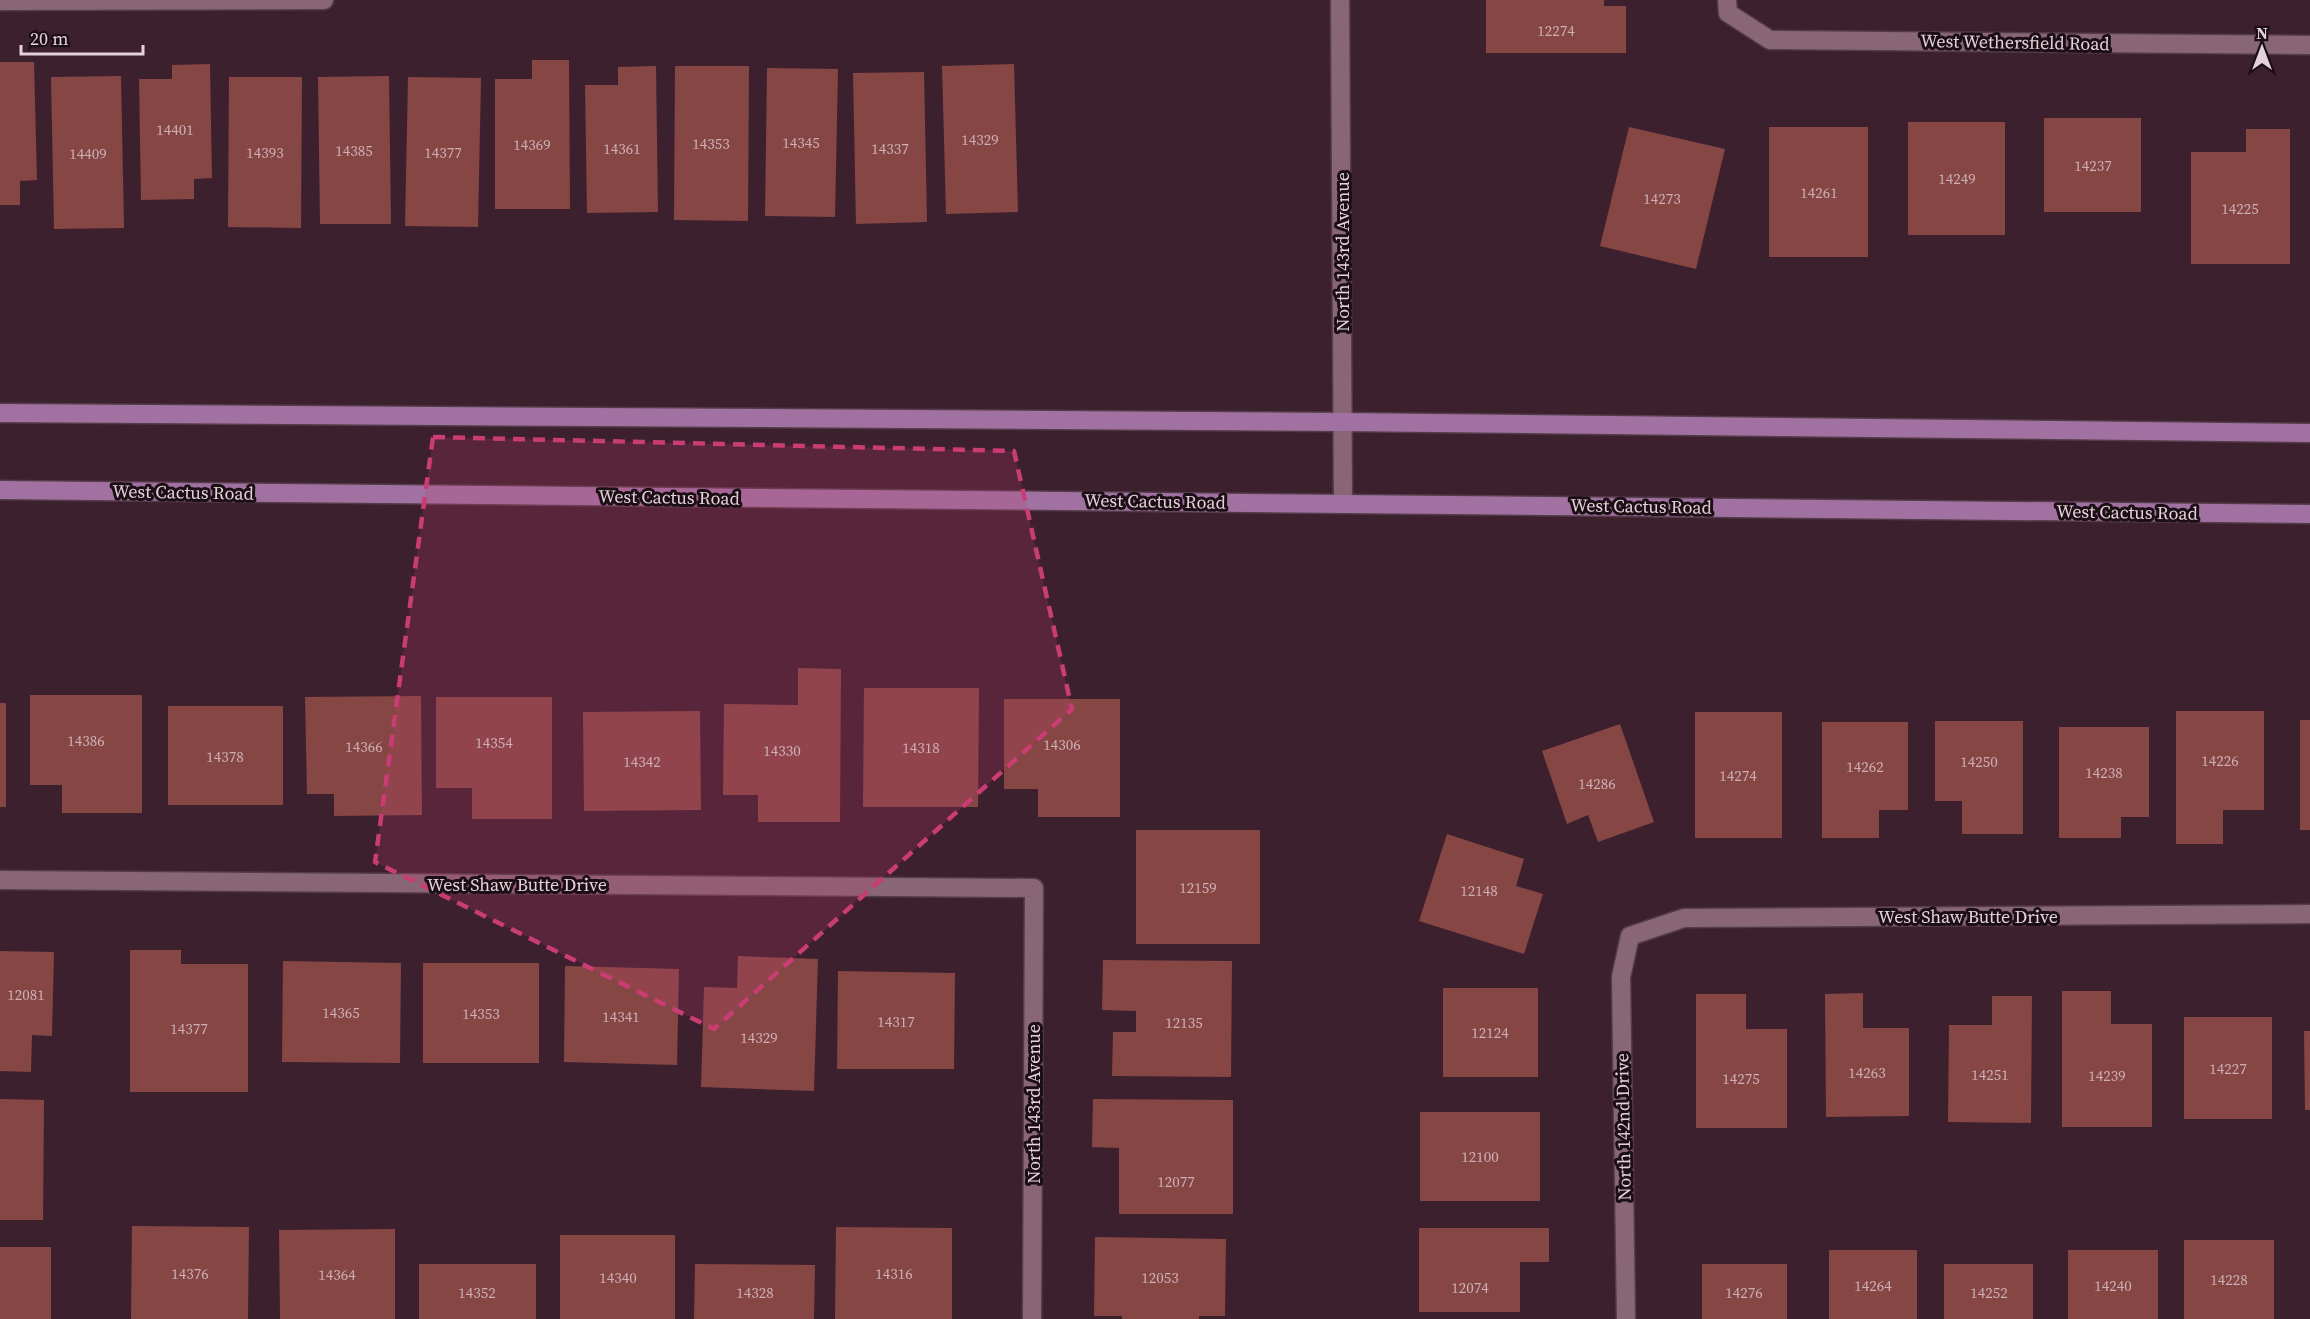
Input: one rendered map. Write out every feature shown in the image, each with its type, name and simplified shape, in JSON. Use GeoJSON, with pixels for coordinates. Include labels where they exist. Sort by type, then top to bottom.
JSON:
{"type":"FeatureCollection","features":[{"type":"Feature","properties":{"kind":"main road"},"geometry":{"type":"LineString","coordinates":[[0,413],[1343,422],[2310,433]]}},
{"type":"Feature","properties":{"kind":"main road","name":"West Cactus Road"},"geometry":{"type":"LineString","coordinates":[[0,490],[2310,514]]}},
{"type":"Feature","properties":{"kind":"street"},"geometry":{"type":"LineString","coordinates":[[0,2],[324,0]]}},
{"type":"Feature","properties":{"kind":"street","name":"North 143rd Avenue"},"geometry":{"type":"LineString","coordinates":[[1340,0],[1343,503]]}},
{"type":"Feature","properties":{"kind":"street","name":"West Wethersfield Road"},"geometry":{"type":"LineString","coordinates":[[1728,7],[1770,40],[2310,45]]}},
{"type":"Feature","properties":{"kind":"street","name":"West Shaw Butte Drive"},"geometry":{"type":"LineString","coordinates":[[0,880],[1034,888]]}},
{"type":"Feature","properties":{"kind":"street","name":"North 143rd Avenue"},"geometry":{"type":"LineString","coordinates":[[1032,1319],[1034,888]]}},
{"type":"Feature","properties":{"kind":"street","name":"West Shaw Butte Drive"},"geometry":{"type":"LineString","coordinates":[[1630,936],[1684,918],[2310,914]]}},
{"type":"Feature","properties":{"kind":"street","name":"North 142nd Drive"},"geometry":{"type":"LineString","coordinates":[[1626,1319],[1621,977],[1630,936]]}},
{"type":"Feature","properties":{"kind":"highlighted area"},"geometry":{"type":"Polygon","coordinates":[[[433,437],[1014,451],[1072,709],[714,1029],[375,862],[433,437]]]}},
{"type":"Feature","properties":{"kind":"building"},"geometry":{"type":"Polygon","coordinates":[[[1486,0],[1604,0],[1604,6],[1626,6],[1626,53],[1486,53],[1486,0]]]}},
{"type":"Feature","properties":{"kind":"building"},"geometry":{"type":"Polygon","coordinates":[[[532,60],[569,60],[570,209],[495,209],[495,79],[532,79],[532,60]]]}},
{"type":"Feature","properties":{"kind":"building"},"geometry":{"type":"Polygon","coordinates":[[[0,62],[34,62],[37,180],[20,181],[20,205],[0,205],[0,62]]]}},
{"type":"Feature","properties":{"kind":"building"},"geometry":{"type":"Polygon","coordinates":[[[210,64],[212,178],[194,179],[194,199],[141,200],[139,79],[172,79],[172,65],[210,64]]]}},
{"type":"Feature","properties":{"kind":"building"},"geometry":{"type":"Polygon","coordinates":[[[1014,64],[1018,212],[946,214],[942,66],[1014,64]]]}},
{"type":"Feature","properties":{"kind":"building"},"geometry":{"type":"Polygon","coordinates":[[[656,66],[658,212],[587,213],[585,85],[618,85],[618,67],[656,66]]]}},
{"type":"Feature","properties":{"kind":"building"},"geometry":{"type":"Polygon","coordinates":[[[675,66],[749,66],[748,221],[674,220],[675,66]]]}},
{"type":"Feature","properties":{"kind":"building"},"geometry":{"type":"Polygon","coordinates":[[[767,68],[838,69],[835,217],[765,216],[767,68]]]}},
{"type":"Feature","properties":{"kind":"building"},"geometry":{"type":"Polygon","coordinates":[[[924,72],[927,222],[856,224],[853,73],[924,72]]]}},
{"type":"Feature","properties":{"kind":"building"},"geometry":{"type":"Polygon","coordinates":[[[121,76],[124,228],[54,229],[51,77],[121,76]]]}},
{"type":"Feature","properties":{"kind":"building"},"geometry":{"type":"Polygon","coordinates":[[[389,76],[391,224],[320,224],[318,77],[389,76]]]}},
{"type":"Feature","properties":{"kind":"building"},"geometry":{"type":"Polygon","coordinates":[[[229,77],[302,77],[301,228],[228,227],[229,77]]]}},
{"type":"Feature","properties":{"kind":"building"},"geometry":{"type":"Polygon","coordinates":[[[408,77],[481,78],[478,227],[405,226],[408,77]]]}},
{"type":"Feature","properties":{"kind":"building"},"geometry":{"type":"Polygon","coordinates":[[[2044,118],[2141,118],[2141,212],[2044,212],[2044,118]]]}},
{"type":"Feature","properties":{"kind":"building"},"geometry":{"type":"Polygon","coordinates":[[[1908,122],[2005,122],[2005,235],[1908,235],[1908,122]]]}},
{"type":"Feature","properties":{"kind":"building"},"geometry":{"type":"Polygon","coordinates":[[[1629,127],[1725,149],[1696,269],[1600,246],[1629,127]]]}},
{"type":"Feature","properties":{"kind":"building"},"geometry":{"type":"Polygon","coordinates":[[[1769,127],[1868,127],[1868,257],[1769,257],[1769,127]]]}},
{"type":"Feature","properties":{"kind":"building"},"geometry":{"type":"Polygon","coordinates":[[[2246,129],[2290,129],[2290,264],[2191,264],[2191,152],[2246,152],[2246,129]]]}},
{"type":"Feature","properties":{"kind":"building"},"geometry":{"type":"Polygon","coordinates":[[[798,668],[841,669],[840,822],[758,822],[758,795],[723,795],[724,704],[798,705],[798,668]]]}},
{"type":"Feature","properties":{"kind":"building"},"geometry":{"type":"Polygon","coordinates":[[[864,688],[979,688],[978,807],[863,807],[864,688]]]}},
{"type":"Feature","properties":{"kind":"building"},"geometry":{"type":"Polygon","coordinates":[[[30,695],[142,695],[142,813],[62,813],[62,785],[30,785],[30,695]]]}},
{"type":"Feature","properties":{"kind":"building"},"geometry":{"type":"Polygon","coordinates":[[[421,696],[422,815],[334,816],[334,794],[307,794],[305,697],[421,696]]]}},
{"type":"Feature","properties":{"kind":"building"},"geometry":{"type":"Polygon","coordinates":[[[436,697],[552,697],[552,819],[472,819],[472,788],[436,788],[436,697]]]}},
{"type":"Feature","properties":{"kind":"building"},"geometry":{"type":"Polygon","coordinates":[[[1004,699],[1120,699],[1120,817],[1038,817],[1038,789],[1004,789],[1004,699]]]}},
{"type":"Feature","properties":{"kind":"building"},"geometry":{"type":"Polygon","coordinates":[[[0,703],[6,703],[6,807],[0,807],[0,703]]]}},
{"type":"Feature","properties":{"kind":"building"},"geometry":{"type":"Polygon","coordinates":[[[168,706],[283,706],[283,805],[168,805],[168,706]]]}},
{"type":"Feature","properties":{"kind":"building"},"geometry":{"type":"Polygon","coordinates":[[[700,711],[701,810],[584,811],[583,712],[700,711]]]}},
{"type":"Feature","properties":{"kind":"building"},"geometry":{"type":"Polygon","coordinates":[[[2176,711],[2264,711],[2264,810],[2223,810],[2223,844],[2176,844],[2176,711]]]}},
{"type":"Feature","properties":{"kind":"building"},"geometry":{"type":"Polygon","coordinates":[[[1695,712],[1782,712],[1782,838],[1695,838],[1695,712]]]}},
{"type":"Feature","properties":{"kind":"building"},"geometry":{"type":"Polygon","coordinates":[[[2300,720],[2310,720],[2310,830],[2300,830],[2300,720]]]}},
{"type":"Feature","properties":{"kind":"building"},"geometry":{"type":"Polygon","coordinates":[[[1935,721],[2023,721],[2023,834],[1962,834],[1962,801],[1935,801],[1935,721]]]}},
{"type":"Feature","properties":{"kind":"building"},"geometry":{"type":"Polygon","coordinates":[[[1822,722],[1908,722],[1908,810],[1879,810],[1879,838],[1822,838],[1822,722]]]}},
{"type":"Feature","properties":{"kind":"building"},"geometry":{"type":"Polygon","coordinates":[[[1620,724],[1654,822],[1598,842],[1588,815],[1567,824],[1542,751],[1620,724]]]}},
{"type":"Feature","properties":{"kind":"building"},"geometry":{"type":"Polygon","coordinates":[[[2059,727],[2149,727],[2149,817],[2121,817],[2121,838],[2059,838],[2059,727]]]}},
{"type":"Feature","properties":{"kind":"building"},"geometry":{"type":"Polygon","coordinates":[[[1136,830],[1260,830],[1260,944],[1136,944],[1136,830]]]}},
{"type":"Feature","properties":{"kind":"building"},"geometry":{"type":"Polygon","coordinates":[[[1447,834],[1524,859],[1516,886],[1543,894],[1524,954],[1419,921],[1447,834]]]}},
{"type":"Feature","properties":{"kind":"building"},"geometry":{"type":"Polygon","coordinates":[[[130,950],[181,950],[181,964],[248,964],[248,1092],[130,1092],[130,950]]]}},
{"type":"Feature","properties":{"kind":"building"},"geometry":{"type":"Polygon","coordinates":[[[0,951],[54,952],[52,1036],[32,1035],[31,1072],[0,1071],[0,951]]]}},
{"type":"Feature","properties":{"kind":"building"},"geometry":{"type":"Polygon","coordinates":[[[738,956],[818,959],[814,1091],[701,1087],[704,987],[737,988],[738,956]]]}},
{"type":"Feature","properties":{"kind":"building"},"geometry":{"type":"Polygon","coordinates":[[[1103,960],[1232,961],[1231,1077],[1112,1076],[1113,1032],[1136,1032],[1136,1011],[1102,1010],[1103,960]]]}},
{"type":"Feature","properties":{"kind":"building"},"geometry":{"type":"Polygon","coordinates":[[[283,961],[401,963],[400,1063],[282,1062],[283,961]]]}},
{"type":"Feature","properties":{"kind":"building"},"geometry":{"type":"Polygon","coordinates":[[[423,963],[539,963],[539,1063],[423,1063],[423,963]]]}},
{"type":"Feature","properties":{"kind":"building"},"geometry":{"type":"Polygon","coordinates":[[[565,966],[679,969],[677,1065],[564,1062],[565,966]]]}},
{"type":"Feature","properties":{"kind":"building"},"geometry":{"type":"Polygon","coordinates":[[[838,971],[955,973],[954,1069],[837,1069],[838,971]]]}},
{"type":"Feature","properties":{"kind":"building"},"geometry":{"type":"Polygon","coordinates":[[[1443,988],[1538,988],[1538,1077],[1443,1077],[1443,988]]]}},
{"type":"Feature","properties":{"kind":"building"},"geometry":{"type":"Polygon","coordinates":[[[2062,991],[2111,991],[2111,1024],[2152,1024],[2152,1127],[2062,1127],[2062,991]]]}},
{"type":"Feature","properties":{"kind":"building"},"geometry":{"type":"Polygon","coordinates":[[[1863,993],[1863,1028],[1909,1028],[1909,1116],[1826,1117],[1825,994],[1863,993]]]}},
{"type":"Feature","properties":{"kind":"building"},"geometry":{"type":"Polygon","coordinates":[[[1696,994],[1746,994],[1746,1029],[1787,1029],[1787,1128],[1696,1128],[1696,994]]]}},
{"type":"Feature","properties":{"kind":"building"},"geometry":{"type":"Polygon","coordinates":[[[1992,996],[2032,996],[2031,1123],[1948,1122],[1949,1025],[1992,1025],[1992,996]]]}},
{"type":"Feature","properties":{"kind":"building"},"geometry":{"type":"Polygon","coordinates":[[[2184,1017],[2272,1017],[2272,1119],[2184,1119],[2184,1017]]]}},
{"type":"Feature","properties":{"kind":"building"},"geometry":{"type":"Polygon","coordinates":[[[2304,1031],[2310,1031],[2310,1110],[2305,1110],[2304,1031]]]}},
{"type":"Feature","properties":{"kind":"building"},"geometry":{"type":"Polygon","coordinates":[[[0,1099],[44,1100],[43,1220],[0,1220],[0,1099]]]}},
{"type":"Feature","properties":{"kind":"building"},"geometry":{"type":"Polygon","coordinates":[[[1093,1099],[1233,1100],[1233,1214],[1119,1214],[1119,1148],[1092,1147],[1093,1099]]]}},
{"type":"Feature","properties":{"kind":"building"},"geometry":{"type":"Polygon","coordinates":[[[1420,1112],[1540,1112],[1540,1201],[1420,1201],[1420,1112]]]}},
{"type":"Feature","properties":{"kind":"building"},"geometry":{"type":"Polygon","coordinates":[[[132,1226],[249,1227],[248,1319],[131,1319],[132,1226]]]}},
{"type":"Feature","properties":{"kind":"building"},"geometry":{"type":"Polygon","coordinates":[[[836,1227],[952,1228],[952,1319],[835,1319],[836,1227]]]}},
{"type":"Feature","properties":{"kind":"building"},"geometry":{"type":"Polygon","coordinates":[[[1419,1228],[1549,1228],[1549,1262],[1520,1262],[1520,1312],[1419,1312],[1419,1228]]]}},
{"type":"Feature","properties":{"kind":"building"},"geometry":{"type":"Polygon","coordinates":[[[395,1229],[395,1319],[280,1319],[279,1230],[395,1229]]]}},
{"type":"Feature","properties":{"kind":"building"},"geometry":{"type":"Polygon","coordinates":[[[560,1235],[675,1235],[675,1319],[560,1319],[560,1235]]]}},
{"type":"Feature","properties":{"kind":"building"},"geometry":{"type":"Polygon","coordinates":[[[1095,1237],[1226,1239],[1225,1316],[1199,1316],[1199,1319],[1122,1319],[1122,1316],[1094,1316],[1095,1237]]]}},
{"type":"Feature","properties":{"kind":"building"},"geometry":{"type":"Polygon","coordinates":[[[2184,1240],[2274,1240],[2274,1319],[2184,1319],[2184,1240]]]}},
{"type":"Feature","properties":{"kind":"building"},"geometry":{"type":"Polygon","coordinates":[[[0,1247],[51,1247],[51,1319],[0,1319],[0,1247]]]}},
{"type":"Feature","properties":{"kind":"building"},"geometry":{"type":"Polygon","coordinates":[[[1829,1250],[1917,1250],[1917,1319],[1829,1319],[1829,1250]]]}},
{"type":"Feature","properties":{"kind":"building"},"geometry":{"type":"Polygon","coordinates":[[[2068,1250],[2158,1250],[2158,1319],[2068,1319],[2068,1250]]]}},
{"type":"Feature","properties":{"kind":"building"},"geometry":{"type":"Polygon","coordinates":[[[419,1264],[536,1264],[536,1319],[419,1319],[419,1264]]]}},
{"type":"Feature","properties":{"kind":"building"},"geometry":{"type":"Polygon","coordinates":[[[695,1264],[815,1265],[814,1319],[694,1319],[695,1264]]]}},
{"type":"Feature","properties":{"kind":"building"},"geometry":{"type":"Polygon","coordinates":[[[1702,1264],[1787,1264],[1787,1319],[1702,1319],[1702,1264]]]}},
{"type":"Feature","properties":{"kind":"building"},"geometry":{"type":"Polygon","coordinates":[[[1944,1264],[2033,1264],[2033,1319],[1944,1319],[1944,1264]]]}}]}
